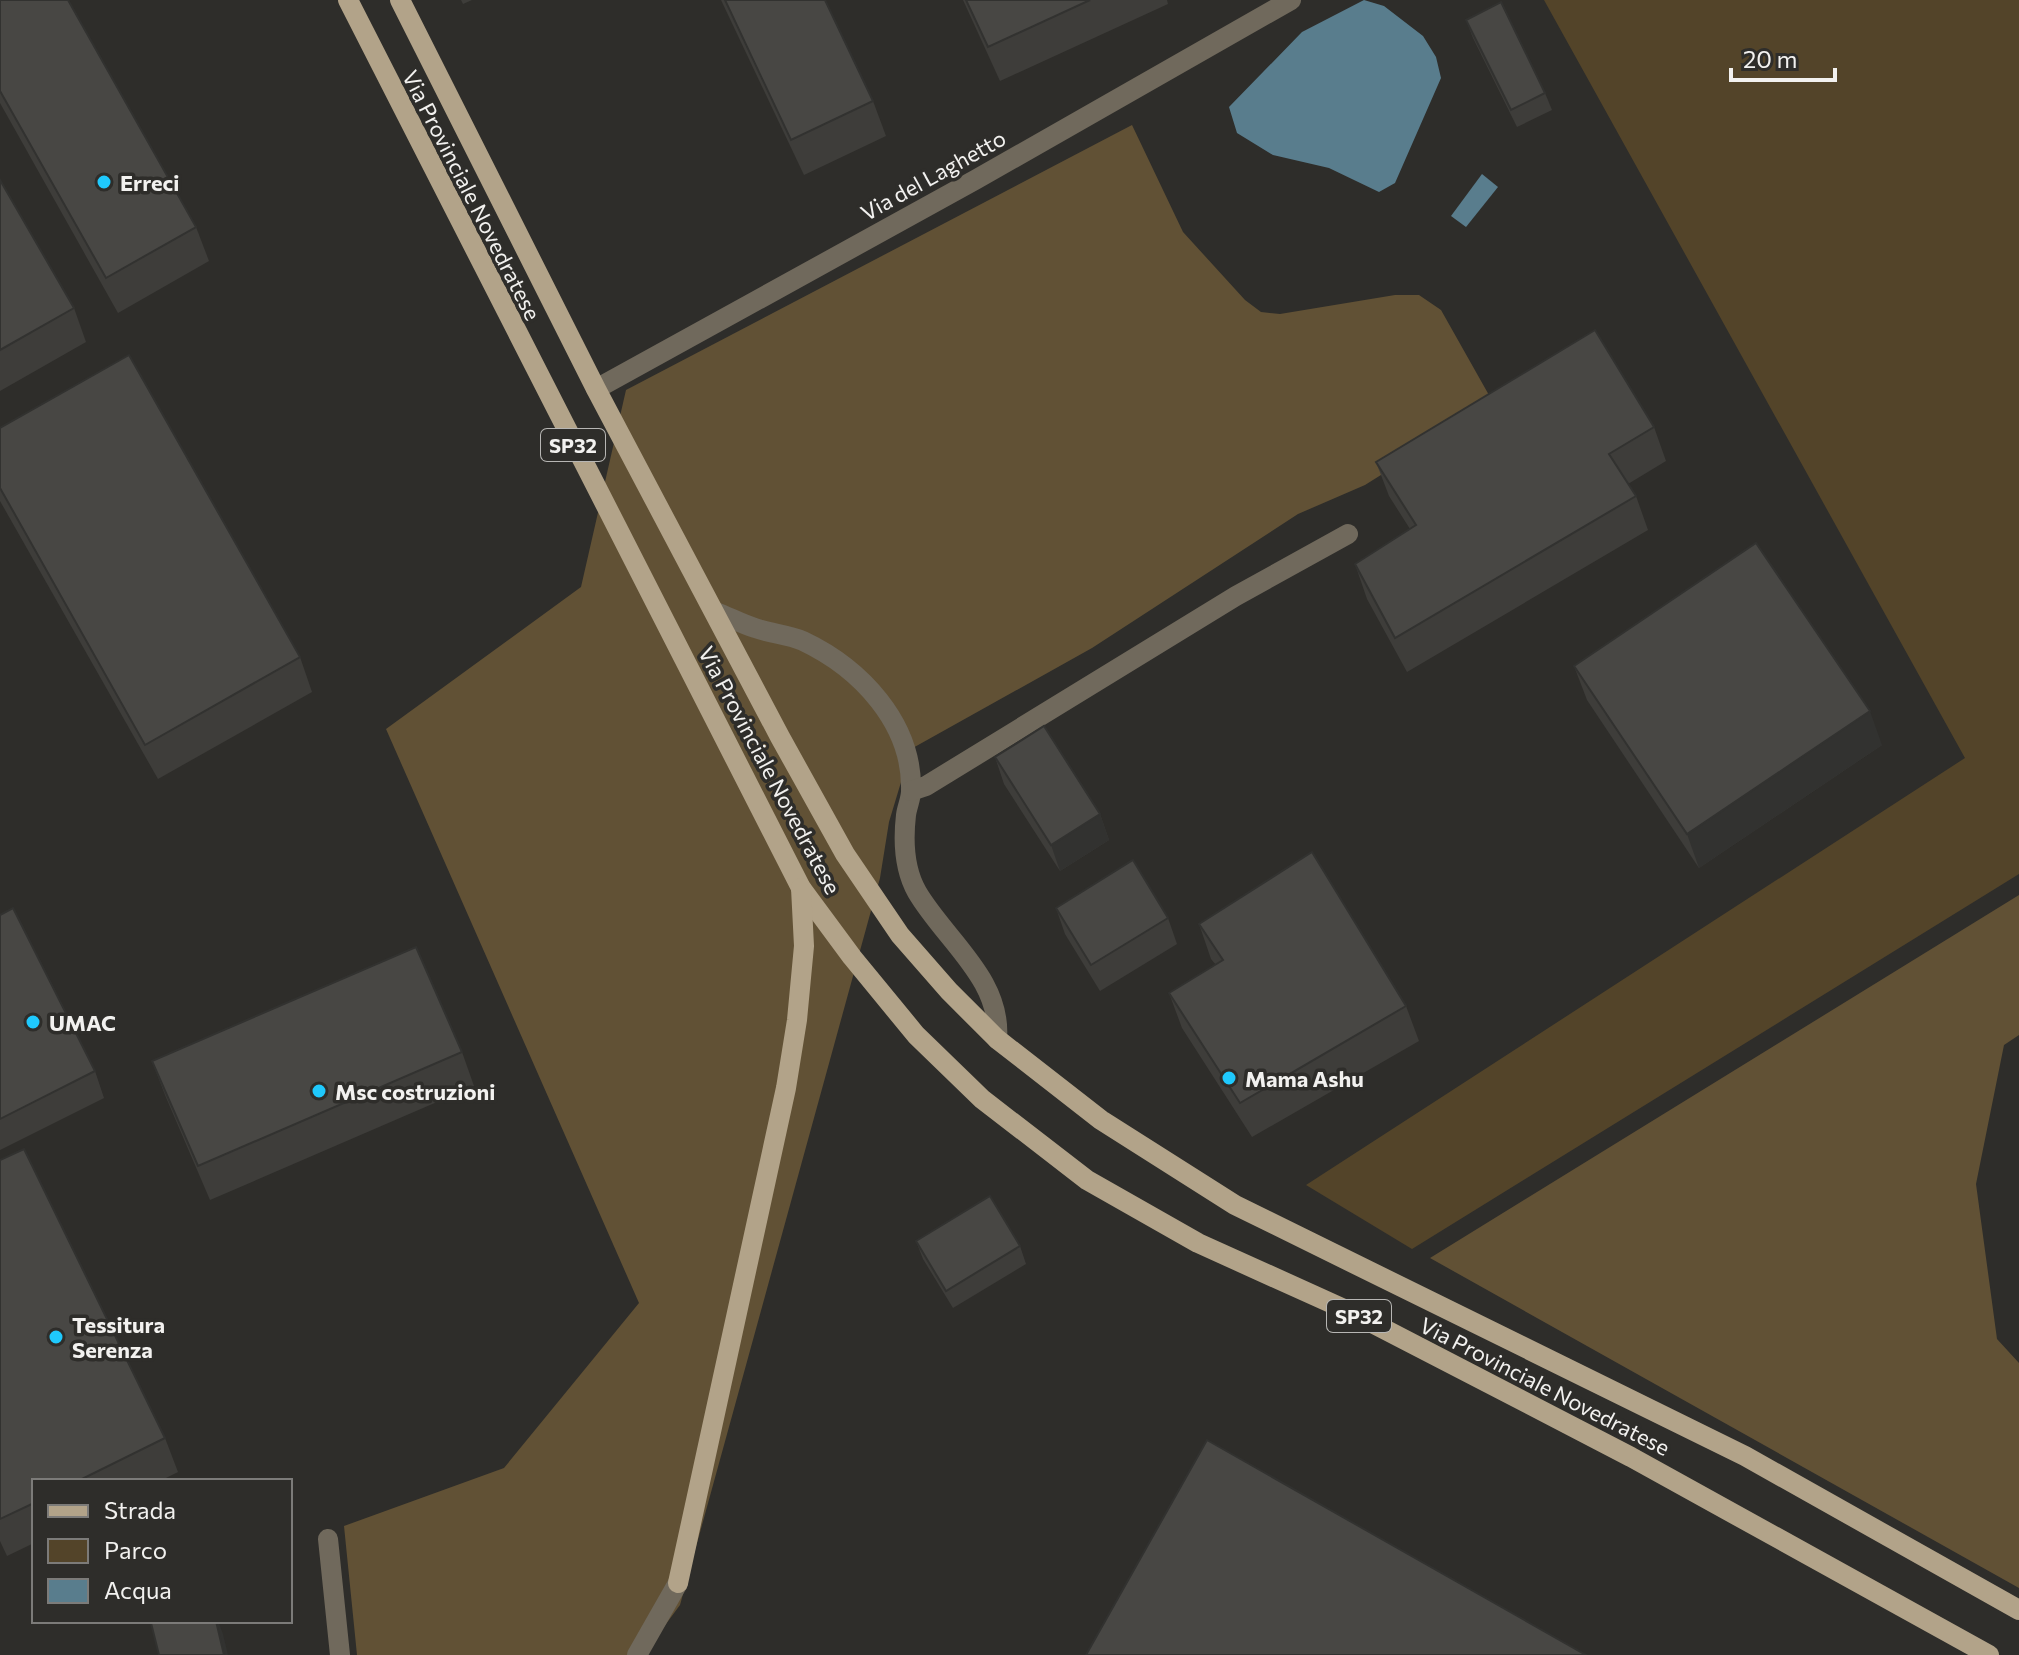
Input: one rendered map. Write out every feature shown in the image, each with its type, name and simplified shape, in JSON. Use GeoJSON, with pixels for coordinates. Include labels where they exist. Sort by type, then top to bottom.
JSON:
{"type":"FeatureCollection","features":[{"type":"Feature","properties":{"kind":"main road","name":"Via Provinciale Novedratese"},"geometry":{"type":"LineString","coordinates":[[348,0],[801,888],[916,1035],[982,1099],[1087,1180],[1198,1243],[1353,1313],[1631,1457],[1989,1655]]}},
{"type":"Feature","properties":{"kind":"main road","name":"Via Provinciale Novedratese"},"geometry":{"type":"LineString","coordinates":[[400,0],[596,389],[845,854],[900,935],[997,1039],[1101,1120],[1235,1205],[1745,1456],[2019,1610]]}},
{"type":"Feature","properties":{"kind":"main road"},"geometry":{"type":"LineString","coordinates":[[678,1583],[786,1088],[804,946],[801,888]]}},
{"type":"Feature","properties":{"kind":"street","name":"Via del Laghetto"},"geometry":{"type":"LineString","coordinates":[[596,389],[975,180],[1291,0]]}},
{"type":"Feature","properties":{"kind":"street"},"geometry":{"type":"LineString","coordinates":[[911,791],[926,786],[1236,596],[1348,534]]}},
{"type":"Feature","properties":{"kind":"street","name":"Via Provinciale Novedratese"},"geometry":{"type":"LineString","coordinates":[[716,612],[756,629],[800,640],[836,659],[868,685],[892,719],[906,757],[911,791],[904,837],[907,868],[917,892],[977,972],[999,1018],[997,1039]]}},
{"type":"Feature","properties":{"kind":"street"},"geometry":{"type":"LineString","coordinates":[[328,1539],[340,1655]]}},
{"type":"Feature","properties":{"kind":"street"},"geometry":{"type":"LineString","coordinates":[[637,1655],[678,1583]]}},
{"type":"Feature","properties":{"kind":"green space"},"geometry":{"type":"Polygon","coordinates":[[[1544,0],[2019,0],[2019,874],[1412,1249],[1306,1185],[1965,758],[1544,0]]]}},
{"type":"Feature","properties":{"kind":"shaded area"},"geometry":{"type":"Polygon","coordinates":[[[1132,125],[1183,232],[1245,300],[1261,312],[1280,314],[1395,295],[1419,295],[1441,310],[1494,404],[1365,485],[1298,514],[1092,648],[911,749],[889,822],[880,878],[680,1605],[643,1655],[357,1655],[344,1526],[504,1468],[639,1303],[386,729],[581,587],[626,390],[1132,125]]]}},
{"type":"Feature","properties":{"kind":"shaded area"},"geometry":{"type":"Polygon","coordinates":[[[2019,895],[2019,1035],[2004,1045],[1976,1184],[1997,1339],[2019,1363],[2019,1588],[1430,1258],[2019,895]]]}},
{"type":"Feature","properties":{"kind":"water"},"geometry":{"type":"Polygon","coordinates":[[[1364,0],[1384,6],[1423,36],[1436,57],[1441,78],[1395,183],[1379,192],[1329,168],[1273,155],[1237,133],[1229,107],[1302,32],[1364,0]]]}},
{"type":"Feature","properties":{"kind":"water"},"geometry":{"type":"Polygon","coordinates":[[[1482,174],[1498,187],[1466,227],[1451,216],[1482,174]]]}},
{"type":"Feature","properties":{"kind":"building","name":"Erreci"},"geometry":{"type":"Polygon","coordinates":[[[0,0],[68,0],[196,227],[106,278],[0,91],[0,0]]]}},
{"type":"Feature","properties":{"kind":"building"},"geometry":{"type":"Polygon","coordinates":[[[725,0],[825,0],[873,101],[791,140],[725,0]]]}},
{"type":"Feature","properties":{"kind":"building"},"geometry":{"type":"Polygon","coordinates":[[[966,0],[1090,0],[988,47],[966,0]]]}},
{"type":"Feature","properties":{"kind":"building"},"geometry":{"type":"Polygon","coordinates":[[[1501,2],[1545,93],[1511,110],[1466,20],[1501,2]]]}},
{"type":"Feature","properties":{"kind":"building"},"geometry":{"type":"Polygon","coordinates":[[[0,180],[74,308],[0,350],[0,180]]]}},
{"type":"Feature","properties":{"kind":"building"},"geometry":{"type":"Polygon","coordinates":[[[1595,330],[1654,427],[1609,454],[1636,496],[1395,638],[1355,564],[1416,525],[1376,462],[1595,330]]]}},
{"type":"Feature","properties":{"kind":"building"},"geometry":{"type":"Polygon","coordinates":[[[129,355],[300,657],[145,745],[0,488],[0,428],[129,355]]]}},
{"type":"Feature","properties":{"kind":"building"},"geometry":{"type":"Polygon","coordinates":[[[1756,543],[1870,711],[1687,834],[1574,666],[1756,543]]]}},
{"type":"Feature","properties":{"kind":"building"},"geometry":{"type":"Polygon","coordinates":[[[1044,726],[1100,814],[1051,845],[995,757],[1044,726]]]}},
{"type":"Feature","properties":{"kind":"building"},"geometry":{"type":"Polygon","coordinates":[[[1312,852],[1406,1006],[1240,1103],[1169,993],[1223,960],[1199,924],[1312,852]]]}},
{"type":"Feature","properties":{"kind":"building"},"geometry":{"type":"Polygon","coordinates":[[[1133,860],[1168,918],[1091,965],[1056,908],[1133,860]]]}},
{"type":"Feature","properties":{"kind":"building","name":"UMAC"},"geometry":{"type":"Polygon","coordinates":[[[13,908],[95,1071],[0,1119],[0,915],[13,908]]]}},
{"type":"Feature","properties":{"kind":"building","name":"Msc costruzioni"},"geometry":{"type":"Polygon","coordinates":[[[416,947],[462,1052],[198,1166],[152,1061],[416,947]]]}},
{"type":"Feature","properties":{"kind":"building","name":"Tessitura Serenza"},"geometry":{"type":"Polygon","coordinates":[[[24,1149],[165,1438],[82,1479],[32,1479],[32,1504],[0,1519],[0,1160],[24,1149]]]}},
{"type":"Feature","properties":{"kind":"building"},"geometry":{"type":"Polygon","coordinates":[[[990,1196],[1020,1246],[946,1291],[916,1241],[990,1196]]]}},
{"type":"Feature","properties":{"kind":"building"},"geometry":{"type":"Polygon","coordinates":[[[1207,1440],[1586,1655],[1086,1655],[1207,1440]]]}},
{"type":"Feature","properties":{"kind":"building"},"geometry":{"type":"Polygon","coordinates":[[[151,1623],[216,1623],[224,1655],[159,1655],[151,1623]]]}},
{"type":"Feature","properties":{"kind":"place","name":"Erreci"},"geometry":{"type":"Point","coordinates":[104,182]}},
{"type":"Feature","properties":{"kind":"place","name":"UMAC"},"geometry":{"type":"Point","coordinates":[33,1022]}},
{"type":"Feature","properties":{"kind":"place","name":"Mama Ashu"},"geometry":{"type":"Point","coordinates":[1229,1078]}},
{"type":"Feature","properties":{"kind":"place","name":"Msc costruzioni"},"geometry":{"type":"Point","coordinates":[319,1091]}},
{"type":"Feature","properties":{"kind":"place","name":"Tessitura Serenza"},"geometry":{"type":"Point","coordinates":[56,1337]}}]}
